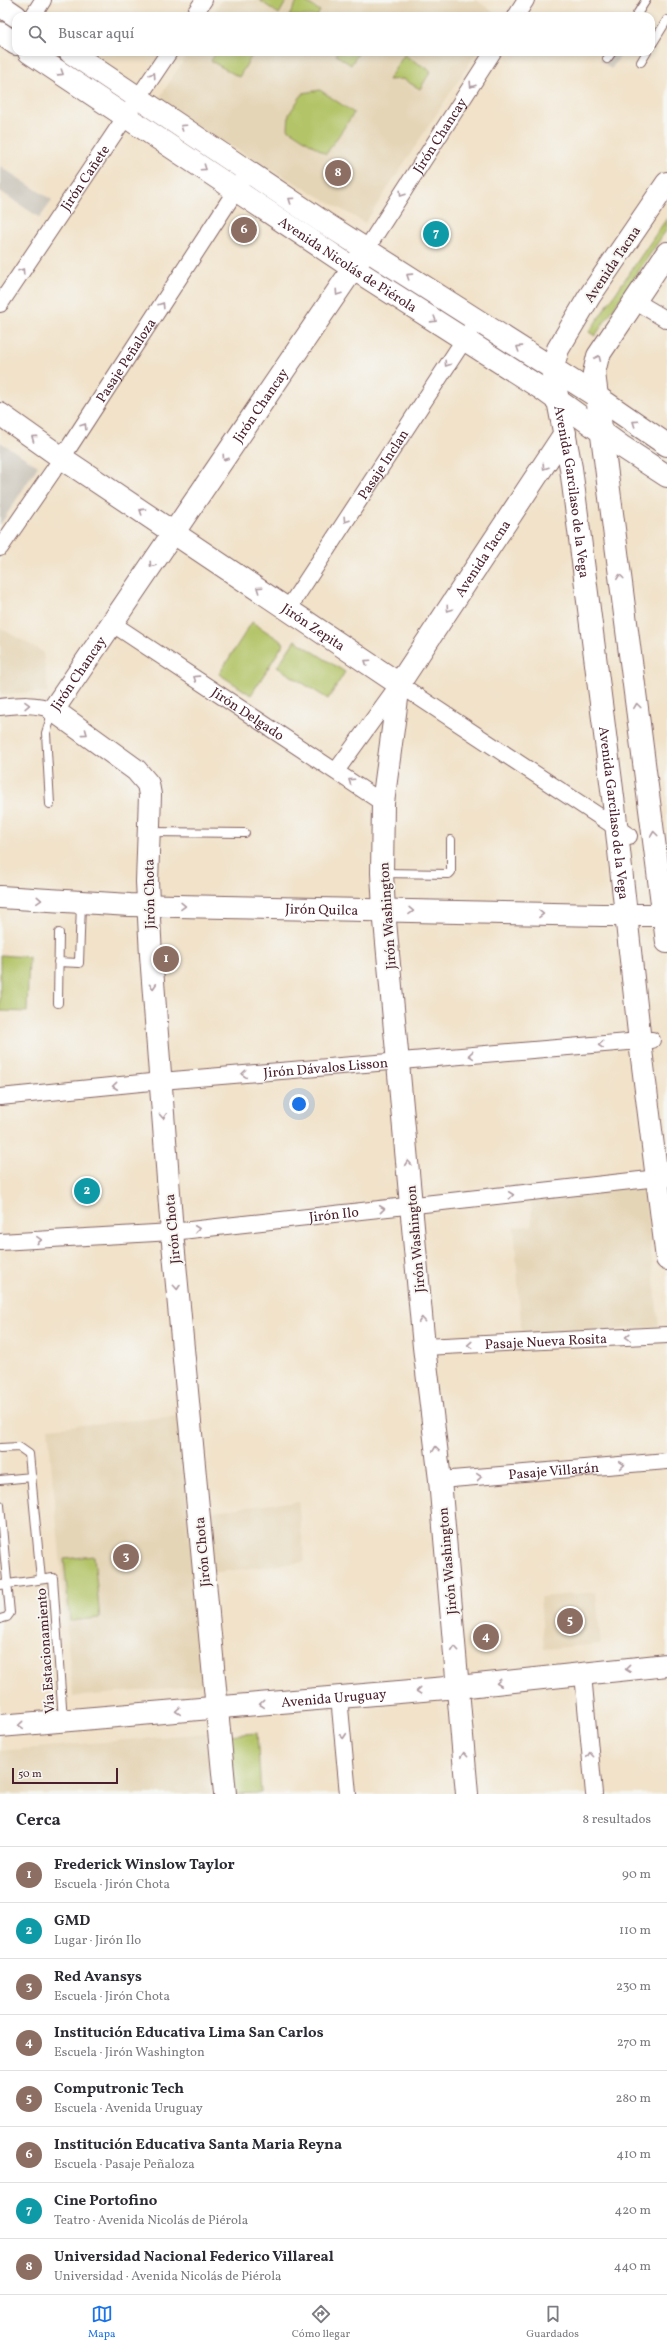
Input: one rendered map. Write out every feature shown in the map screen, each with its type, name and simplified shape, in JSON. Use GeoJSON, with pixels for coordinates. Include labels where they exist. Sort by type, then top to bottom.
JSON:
{"type":"FeatureCollection","features":[{"type":"Feature","properties":{"kind":"main road"},"geometry":{"type":"LineString","coordinates":[[0,6],[12,14]]}},
{"type":"Feature","properties":{"kind":"main road"},"geometry":{"type":"LineString","coordinates":[[0,33],[12,41]]}},
{"type":"Feature","properties":{"kind":"main road","name":"Avenida Nicolás de Piérola"},"geometry":{"type":"LineString","coordinates":[[37,56],[131,106],[248,171],[596,396],[667,445]]}},
{"type":"Feature","properties":{"kind":"main road","name":"Avenida Nicolás de Piérola"},"geometry":{"type":"LineString","coordinates":[[75,56],[131,106],[236,190],[354,269],[464,338],[667,476]]}},
{"type":"Feature","properties":{"kind":"main road","name":"Avenida Tacna"},"geometry":{"type":"LineString","coordinates":[[558,372],[558,349],[590,297],[667,183]]}},
{"type":"Feature","properties":{"kind":"main road","name":"Avenida Tacna"},"geometry":{"type":"LineString","coordinates":[[558,372],[563,368],[565,360],[590,314],[667,200]]}},
{"type":"Feature","properties":{"kind":"main road","name":"Jirón Chancay"},"geometry":{"type":"LineString","coordinates":[[53,710],[113,624],[367,248]]}},
{"type":"Feature","properties":{"kind":"main road"},"geometry":{"type":"LineString","coordinates":[[667,253],[598,356],[594,368],[596,396],[666,913],[667,942]]}},
{"type":"Feature","properties":{"kind":"main road","name":"Avenida Garcilaso de la Vega"},"geometry":{"type":"LineString","coordinates":[[558,372],[566,406],[623,832],[631,915],[662,1178],[667,1259]]}},
{"type":"Feature","properties":{"kind":"main road","name":"Avenida Garcilaso de la Vega"},"geometry":{"type":"LineString","coordinates":[[566,406],[565,434],[623,832]]}},
{"type":"Feature","properties":{"kind":"main road","name":"Jirón Zepita"},"geometry":{"type":"LineString","coordinates":[[4,419],[399,684]]}},
{"type":"Feature","properties":{"kind":"main road","name":"Avenida Tacna"},"geometry":{"type":"LineString","coordinates":[[399,684],[565,434]]}},
{"type":"Feature","properties":{"kind":"main road","name":"Jirón Washington"},"geometry":{"type":"LineString","coordinates":[[399,684],[383,803],[382,873],[384,910],[424,1347],[440,1480],[468,1794]]}},
{"type":"Feature","properties":{"kind":"main road","name":"Jirón Chota"},"geometry":{"type":"LineString","coordinates":[[53,710],[143,777],[148,784],[150,795],[148,905],[172,1232],[225,1794]]}},
{"type":"Feature","properties":{"kind":"main road","name":"Jirón Quilca"},"geometry":{"type":"LineString","coordinates":[[0,897],[81,903],[148,905],[631,915],[666,913]]}},
{"type":"Feature","properties":{"kind":"main road","name":"Avenida Garcilaso de la Vega"},"geometry":{"type":"LineString","coordinates":[[646,1041],[667,1152]]}},
{"type":"Feature","properties":{"kind":"main road","name":"Avenida Uruguay"},"geometry":{"type":"LineString","coordinates":[[0,1726],[458,1687],[667,1665]]}},
{"type":"Feature","properties":{"kind":"street"},"geometry":{"type":"LineString","coordinates":[[36,12],[43,0]]}},
{"type":"Feature","properties":{"kind":"street"},"geometry":{"type":"LineString","coordinates":[[196,12],[204,0]]}},
{"type":"Feature","properties":{"kind":"street"},"geometry":{"type":"LineString","coordinates":[[518,12],[526,0]]}},
{"type":"Feature","properties":{"kind":"street","name":"Jirón Cañete"},"geometry":{"type":"LineString","coordinates":[[0,304],[131,106],[166,56]]}},
{"type":"Feature","properties":{"kind":"street","name":"Jirón Chancay"},"geometry":{"type":"LineString","coordinates":[[367,248],[490,56]]}},
{"type":"Feature","properties":{"kind":"street","name":"Pasaje Peñaloza"},"geometry":{"type":"LineString","coordinates":[[0,548],[62,458],[248,171]]}},
{"type":"Feature","properties":{"kind":"street"},"geometry":{"type":"LineString","coordinates":[[635,300],[667,320]]}},
{"type":"Feature","properties":{"kind":"street","name":"Pasaje Inclan"},"geometry":{"type":"LineString","coordinates":[[288,609],[477,320]]}},
{"type":"Feature","properties":{"kind":"street","name":"Jirón Delgado"},"geometry":{"type":"LineString","coordinates":[[113,624],[383,803]]}},
{"type":"Feature","properties":{"kind":"street"},"geometry":{"type":"LineString","coordinates":[[336,771],[399,684]]}},
{"type":"Feature","properties":{"kind":"street","name":"Jirón Zepita"},"geometry":{"type":"LineString","coordinates":[[399,684],[623,832]]}},
{"type":"Feature","properties":{"kind":"street","name":"Jirón Chancay"},"geometry":{"type":"LineString","coordinates":[[0,707],[27,704],[53,710]]}},
{"type":"Feature","properties":{"kind":"street","name":"Jirón Dávalos Lisson"},"geometry":{"type":"LineString","coordinates":[[0,1097],[161,1081],[646,1041]]}},
{"type":"Feature","properties":{"kind":"street","name":"Jirón Ilo"},"geometry":{"type":"LineString","coordinates":[[0,1242],[172,1232],[662,1178]]}},
{"type":"Feature","properties":{"kind":"street","name":"Pasaje Nueva Rosita"},"geometry":{"type":"LineString","coordinates":[[424,1347],[667,1335]]}},
{"type":"Feature","properties":{"kind":"street","name":"Pasaje Villarán"},"geometry":{"type":"LineString","coordinates":[[440,1480],[667,1461]]}},
{"type":"Feature","properties":{"kind":"street"},"geometry":{"type":"LineString","coordinates":[[583,1674],[594,1794]]}},
{"type":"Feature","properties":{"kind":"street"},"geometry":{"type":"LineString","coordinates":[[340,1697],[348,1794]]}},
{"type":"Feature","properties":{"kind":"lane"},"geometry":{"type":"LineString","coordinates":[[638,12],[646,0]]}},
{"type":"Feature","properties":{"kind":"lane"},"geometry":{"type":"LineString","coordinates":[[655,40],[667,20]]}},
{"type":"Feature","properties":{"kind":"lane"},"geometry":{"type":"LineString","coordinates":[[640,62],[644,56]]}},
{"type":"Feature","properties":{"kind":"lane"},"geometry":{"type":"LineString","coordinates":[[50,804],[46,733],[53,710]]}},
{"type":"Feature","properties":{"kind":"lane"},"geometry":{"type":"LineString","coordinates":[[150,832],[245,833]]}},
{"type":"Feature","properties":{"kind":"lane"},"geometry":{"type":"LineString","coordinates":[[382,873],[449,874],[451,872],[451,840]]}},
{"type":"Feature","properties":{"kind":"lane"},"geometry":{"type":"LineString","coordinates":[[58,962],[79,963],[81,903]]}},
{"type":"Feature","properties":{"kind":"lane"},"geometry":{"type":"LineString","coordinates":[[58,1003],[59,933]]}},
{"type":"Feature","properties":{"kind":"lane"},"geometry":{"type":"LineString","coordinates":[[0,1448],[19,1447],[25,1449],[31,1461],[41,1579],[4,1585]]}},
{"type":"Feature","properties":{"kind":"lane"},"geometry":{"type":"LineString","coordinates":[[0,1480],[32,1477]]}},
{"type":"Feature","properties":{"kind":"lane"},"geometry":{"type":"LineString","coordinates":[[0,1504],[4,1585],[10,1613],[7,1618],[0,1619]]}},
{"type":"Feature","properties":{"kind":"lane","name":"Vía Estacionamiento"},"geometry":{"type":"LineString","coordinates":[[41,1579],[53,1578],[64,1721]]}},
{"type":"Feature","properties":{"kind":"shaded area"},"geometry":{"type":"Polygon","coordinates":[[[222,0],[476,0],[493,12],[214,12],[222,0]]]}},
{"type":"Feature","properties":{"kind":"shaded area"},"geometry":{"type":"Polygon","coordinates":[[[186,56],[474,56],[365,223],[156,103],[186,56]]]}},
{"type":"Feature","properties":{"kind":"shaded area"},"geometry":{"type":"Polygon","coordinates":[[[602,56],[621,56],[611,69],[600,60],[602,56]]]}},
{"type":"Feature","properties":{"kind":"shaded area"},"geometry":{"type":"Polygon","coordinates":[[[0,166],[52,200],[40,218],[0,191],[0,166]]]}},
{"type":"Feature","properties":{"kind":"shaded area"},"geometry":{"type":"Polygon","coordinates":[[[0,442],[38,466],[0,525],[0,442]]]}},
{"type":"Feature","properties":{"kind":"shaded area"},"geometry":{"type":"Polygon","coordinates":[[[0,628],[43,652],[48,692],[0,694],[0,628]]]}},
{"type":"Feature","properties":{"kind":"shaded area"},"geometry":{"type":"Polygon","coordinates":[[[644,1186],[659,1326],[522,1337],[514,1227],[532,1226],[531,1199],[644,1186]]]}},
{"type":"Feature","properties":{"kind":"shaded area"},"geometry":{"type":"Polygon","coordinates":[[[179,1416],[204,1685],[73,1697],[48,1428],[179,1416]]]}},
{"type":"Feature","properties":{"kind":"shaded area"},"geometry":{"type":"Polygon","coordinates":[[[298,1501],[305,1562],[211,1573],[204,1512],[298,1501]]]}},
{"type":"Feature","properties":{"kind":"shaded area"},"geometry":{"type":"Polygon","coordinates":[[[596,1592],[601,1644],[544,1649],[540,1597],[596,1592]]]}},
{"type":"Feature","properties":{"kind":"shaded area"},"geometry":{"type":"Polygon","coordinates":[[[206,1733],[211,1794],[0,1794],[0,1751],[206,1733]]]}},
{"type":"Feature","properties":{"kind":"green space"},"geometry":{"type":"Polygon","coordinates":[[[259,0],[287,0],[280,12],[276,12],[259,0]]]}},
{"type":"Feature","properties":{"kind":"green space"},"geometry":{"type":"Polygon","coordinates":[[[298,0],[303,0],[320,11],[319,12],[291,12],[298,0]]]}},
{"type":"Feature","properties":{"kind":"green space"},"geometry":{"type":"Polygon","coordinates":[[[214,56],[252,56],[239,77],[211,61],[214,56]]]}},
{"type":"Feature","properties":{"kind":"green space"},"geometry":{"type":"Polygon","coordinates":[[[338,56],[357,56],[351,65],[338,56]]]}},
{"type":"Feature","properties":{"kind":"green space"},"geometry":{"type":"Polygon","coordinates":[[[403,56],[431,71],[420,89],[403,79],[388,80],[403,56]]]}},
{"type":"Feature","properties":{"kind":"green space"},"geometry":{"type":"Polygon","coordinates":[[[320,90],[354,113],[326,154],[288,129],[289,114],[303,93],[320,90]]]}},
{"type":"Feature","properties":{"kind":"green space"},"geometry":{"type":"Polygon","coordinates":[[[667,218],[667,229],[595,336],[589,332],[667,218]]]}},
{"type":"Feature","properties":{"kind":"green space"},"geometry":{"type":"Polygon","coordinates":[[[252,622],[284,643],[251,695],[219,674],[252,622]]]}},
{"type":"Feature","properties":{"kind":"green space"},"geometry":{"type":"Polygon","coordinates":[[[295,640],[345,672],[328,699],[277,667],[295,640]]]}},
{"type":"Feature","properties":{"kind":"green space"},"geometry":{"type":"Polygon","coordinates":[[[0,955],[29,957],[27,1012],[0,1011],[0,955]]]}},
{"type":"Feature","properties":{"kind":"green space"},"geometry":{"type":"Polygon","coordinates":[[[94,1556],[100,1618],[70,1621],[64,1559],[94,1556]]]}},
{"type":"Feature","properties":{"kind":"green space"},"geometry":{"type":"Polygon","coordinates":[[[257,1733],[261,1793],[231,1794],[227,1735],[257,1733]]]}},
{"type":"Feature","properties":{"kind":"place","name":"Universidad Nacional Federico Villareal"},"geometry":{"type":"Point","coordinates":[338,173]}},
{"type":"Feature","properties":{"kind":"place","name":"Institución Educativa Santa Maria Reyna"},"geometry":{"type":"Point","coordinates":[244,230]}},
{"type":"Feature","properties":{"kind":"place","name":"Cine Portofino"},"geometry":{"type":"Point","coordinates":[436,234]}},
{"type":"Feature","properties":{"kind":"place","name":"Frederick Winslow Taylor"},"geometry":{"type":"Point","coordinates":[166,959]}},
{"type":"Feature","properties":{"kind":"place","name":"GMD"},"geometry":{"type":"Point","coordinates":[87,1191]}},
{"type":"Feature","properties":{"kind":"place","name":"Red Avansys"},"geometry":{"type":"Point","coordinates":[126,1557]}},
{"type":"Feature","properties":{"kind":"place","name":"Computronic Tech"},"geometry":{"type":"Point","coordinates":[570,1621]}},
{"type":"Feature","properties":{"kind":"place","name":"Institución Educativa Lima San Carlos"},"geometry":{"type":"Point","coordinates":[486,1637]}}]}
